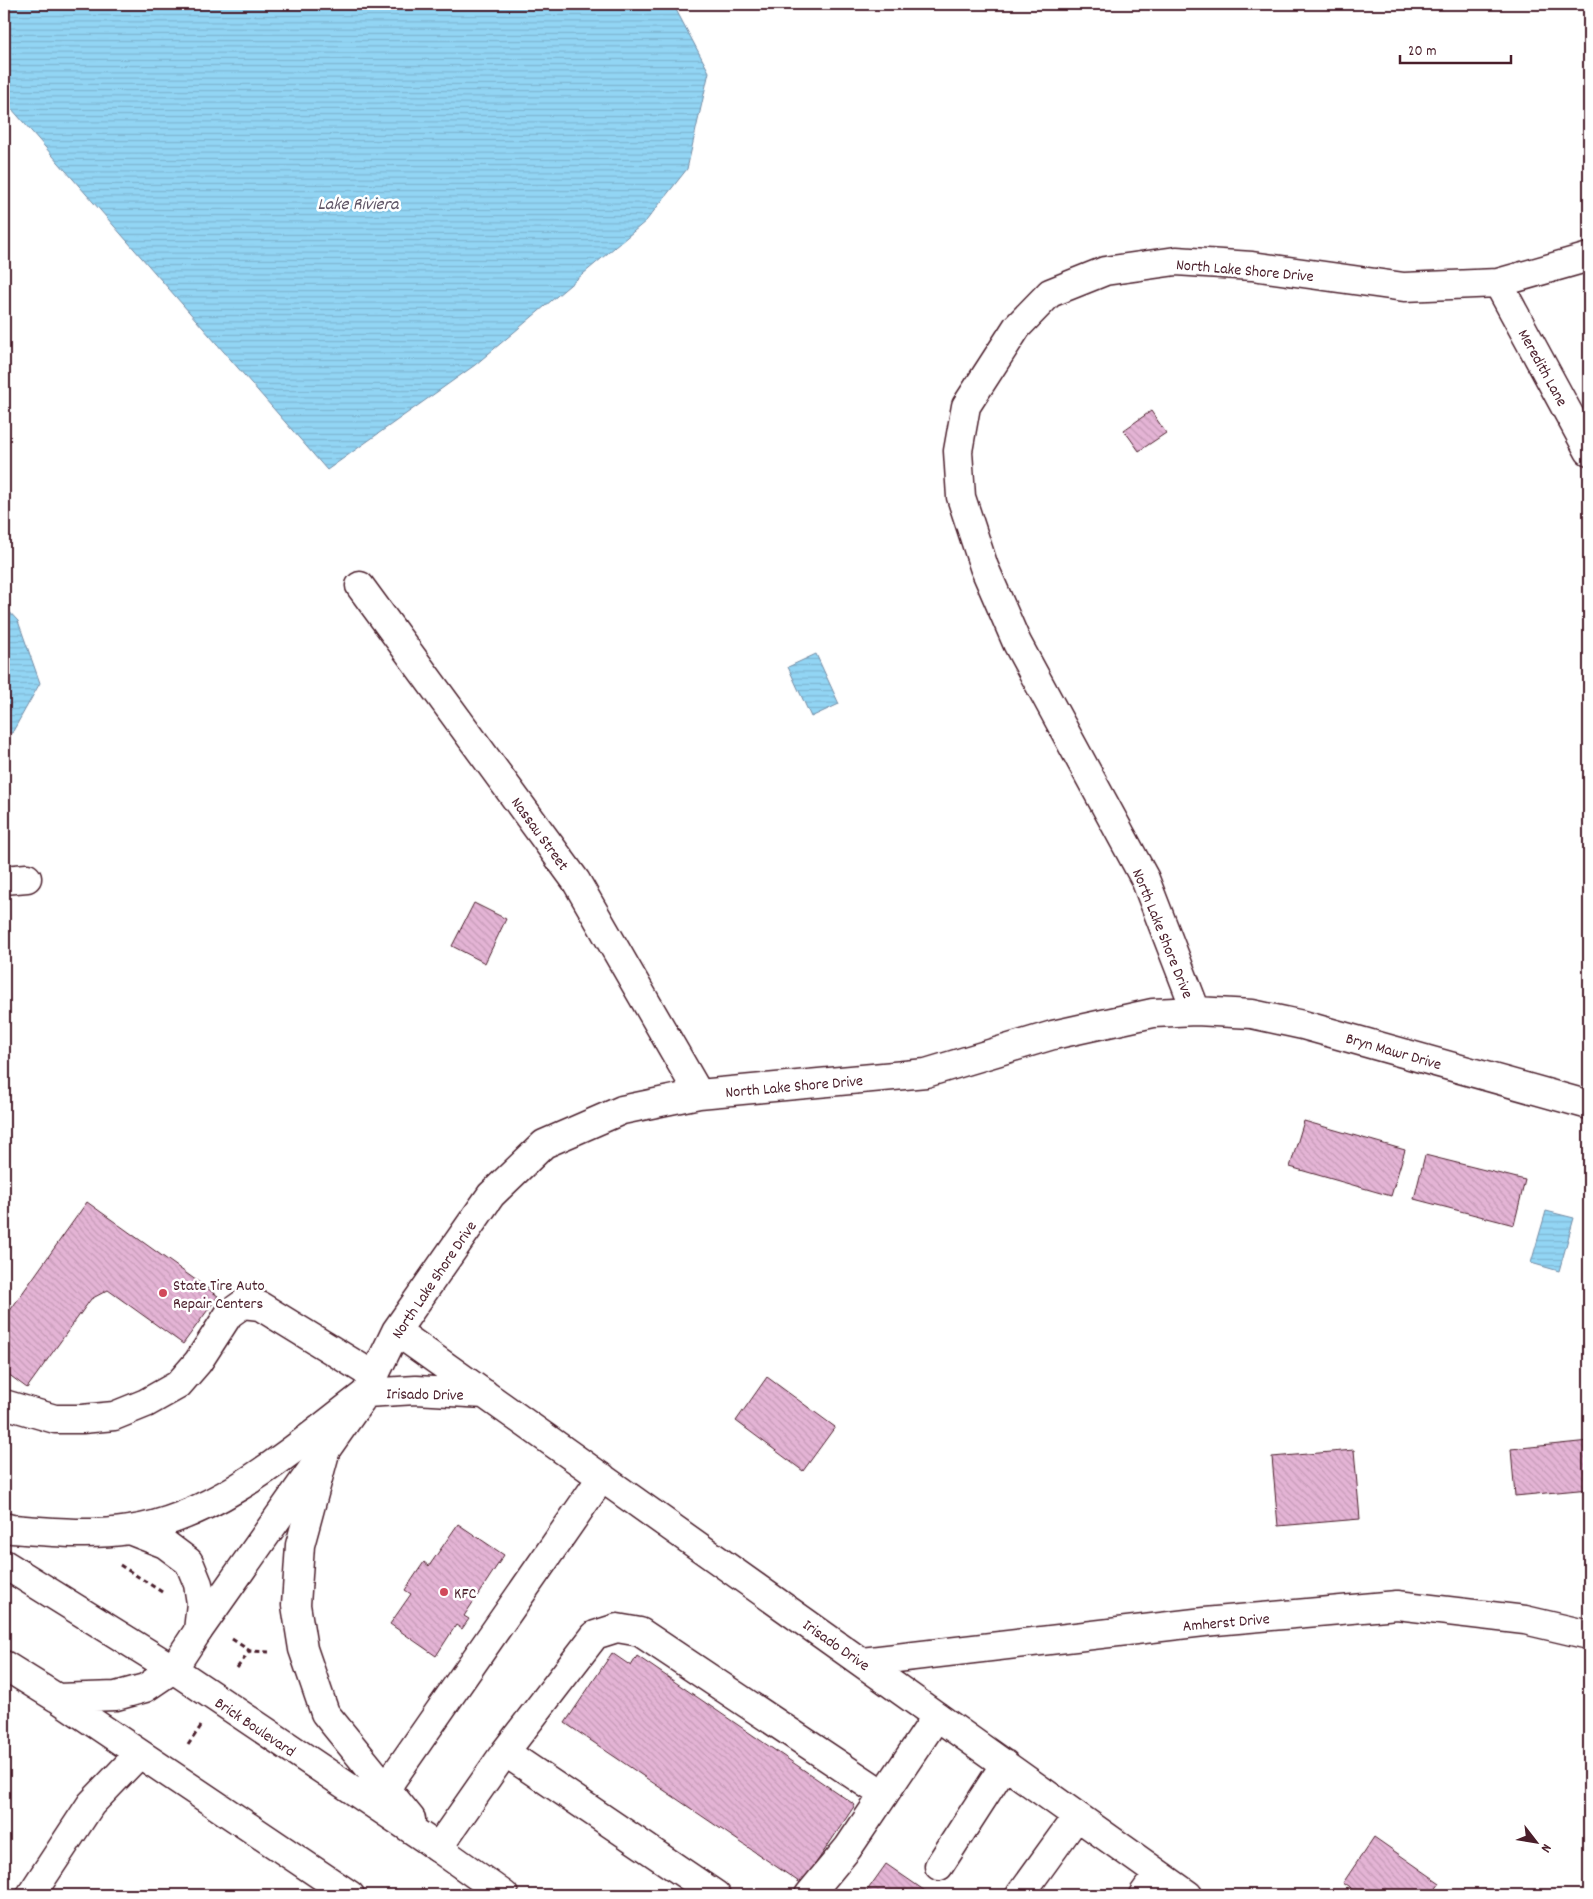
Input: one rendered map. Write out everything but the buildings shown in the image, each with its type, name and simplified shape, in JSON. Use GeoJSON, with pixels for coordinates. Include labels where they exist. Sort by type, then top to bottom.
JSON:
{"type":"FeatureCollection","features":[{"type":"Feature","properties":{"kind":"street","name":"North Lake Shore Drive"},"geometry":{"type":"LineString","coordinates":[[173,1669],[370,1384],[396,1331],[491,1195],[544,1144],[622,1110],[699,1094],[926,1073],[1054,1035],[1153,1013],[1196,1011],[1145,880],[1018,643],[984,567],[961,497],[958,451],[966,406],[1016,327],[1050,293],[1105,272],[1176,260],[1252,266],[1404,286],[1498,283],[1589,257]]}},
{"type":"Feature","properties":{"kind":"street","name":"Meredith Lane"},"geometry":{"type":"LineString","coordinates":[[1498,283],[1589,451]]}},
{"type":"Feature","properties":{"kind":"street","name":"Nassau Street"},"geometry":{"type":"LineString","coordinates":[[360,586],[576,881],[699,1094]]}},
{"type":"Feature","properties":{"kind":"street","name":"Bryn Mawr Drive"},"geometry":{"type":"LineString","coordinates":[[1196,1011],[1252,1014],[1303,1025],[1589,1105]]}},
{"type":"Feature","properties":{"kind":"street"},"geometry":{"type":"LineString","coordinates":[[4,1404],[55,1419],[64,1419],[114,1416],[146,1403],[178,1385],[198,1362],[229,1314],[243,1304],[260,1306],[370,1384],[254,1479],[186,1514],[162,1523],[129,1530],[70,1533],[4,1527]]}},
{"type":"Feature","properties":{"kind":"street","name":"Irisado Drive"},"geometry":{"type":"LineString","coordinates":[[396,1331],[1077,1816],[1150,1884],[1183,1894]]}},
{"type":"Feature","properties":{"kind":"street","name":"Irisado Drive"},"geometry":{"type":"LineString","coordinates":[[370,1384],[416,1390],[484,1394]]}},
{"type":"Feature","properties":{"kind":"street"},"geometry":{"type":"LineString","coordinates":[[326,1449],[300,1545],[296,1605],[303,1649],[325,1713],[432,1844],[595,1635],[617,1628],[640,1632],[884,1794]]}},
{"type":"Feature","properties":{"kind":"street"},"geometry":{"type":"LineString","coordinates":[[386,1788],[602,1477]]}},
{"type":"Feature","properties":{"kind":"street"},"geometry":{"type":"LineString","coordinates":[[129,1530],[165,1544],[189,1562],[198,1584],[201,1603],[198,1631]]}},
{"type":"Feature","properties":{"kind":"street","name":"Brick Boulevard"},"geometry":{"type":"LineString","coordinates":[[4,1564],[173,1669],[432,1844],[504,1895]]}},
{"type":"Feature","properties":{"kind":"street","name":"Amherst Drive"},"geometry":{"type":"LineString","coordinates":[[862,1662],[1204,1622],[1397,1606],[1525,1620],[1589,1635]]}},
{"type":"Feature","properties":{"kind":"street"},"geometry":{"type":"LineString","coordinates":[[4,1665],[57,1698],[350,1895]]}},
{"type":"Feature","properties":{"kind":"street"},"geometry":{"type":"LineString","coordinates":[[57,1698],[116,1696],[145,1688],[173,1669]]}},
{"type":"Feature","properties":{"kind":"street"},"geometry":{"type":"LineString","coordinates":[[809,1895],[848,1848],[937,1716]]}},
{"type":"Feature","properties":{"kind":"street"},"geometry":{"type":"LineString","coordinates":[[505,1752],[716,1895]]}},
{"type":"Feature","properties":{"kind":"street"},"geometry":{"type":"LineString","coordinates":[[31,1895],[91,1804],[139,1754]]}},
{"type":"Feature","properties":{"kind":"street"},"geometry":{"type":"LineString","coordinates":[[939,1866],[1005,1764]]}},
{"type":"Feature","properties":{"kind":"street"},"geometry":{"type":"LineString","coordinates":[[1020,1895],[1077,1816]]}},
{"type":"Feature","properties":{"kind":"path"},"geometry":{"type":"LineString","coordinates":[[118,1559],[120,1566],[166,1594]]}},
{"type":"Feature","properties":{"kind":"path"},"geometry":{"type":"LineString","coordinates":[[229,1638],[250,1651],[278,1653]]}},
{"type":"Feature","properties":{"kind":"path"},"geometry":{"type":"LineString","coordinates":[[237,1668],[250,1651]]}},
{"type":"Feature","properties":{"kind":"path"},"geometry":{"type":"LineString","coordinates":[[188,1745],[204,1721]]}},
{"type":"Feature","properties":{"kind":"water","name":"Lake Riviera"},"geometry":{"type":"Polygon","coordinates":[[[4,4],[673,4],[709,72],[687,169],[646,221],[475,365],[327,470],[4,100],[4,4]]]}},
{"type":"Feature","properties":{"kind":"water"},"geometry":{"type":"Polygon","coordinates":[[[4,606],[18,621],[40,683],[12,733],[4,732],[4,606]]]}},
{"type":"Feature","properties":{"kind":"water"},"geometry":{"type":"Polygon","coordinates":[[[816,654],[839,704],[811,717],[788,667],[816,654]]]}},
{"type":"Feature","properties":{"kind":"water"},"geometry":{"type":"Polygon","coordinates":[[[1546,1211],[1574,1218],[1559,1271],[1531,1263],[1546,1211]]]}},
{"type":"Feature","properties":{"kind":"place","name":"State Tire Auto Repair Centers"},"geometry":{"type":"Point","coordinates":[163,1293]}},
{"type":"Feature","properties":{"kind":"place","name":"KFC"},"geometry":{"type":"Point","coordinates":[444,1592]}}]}
